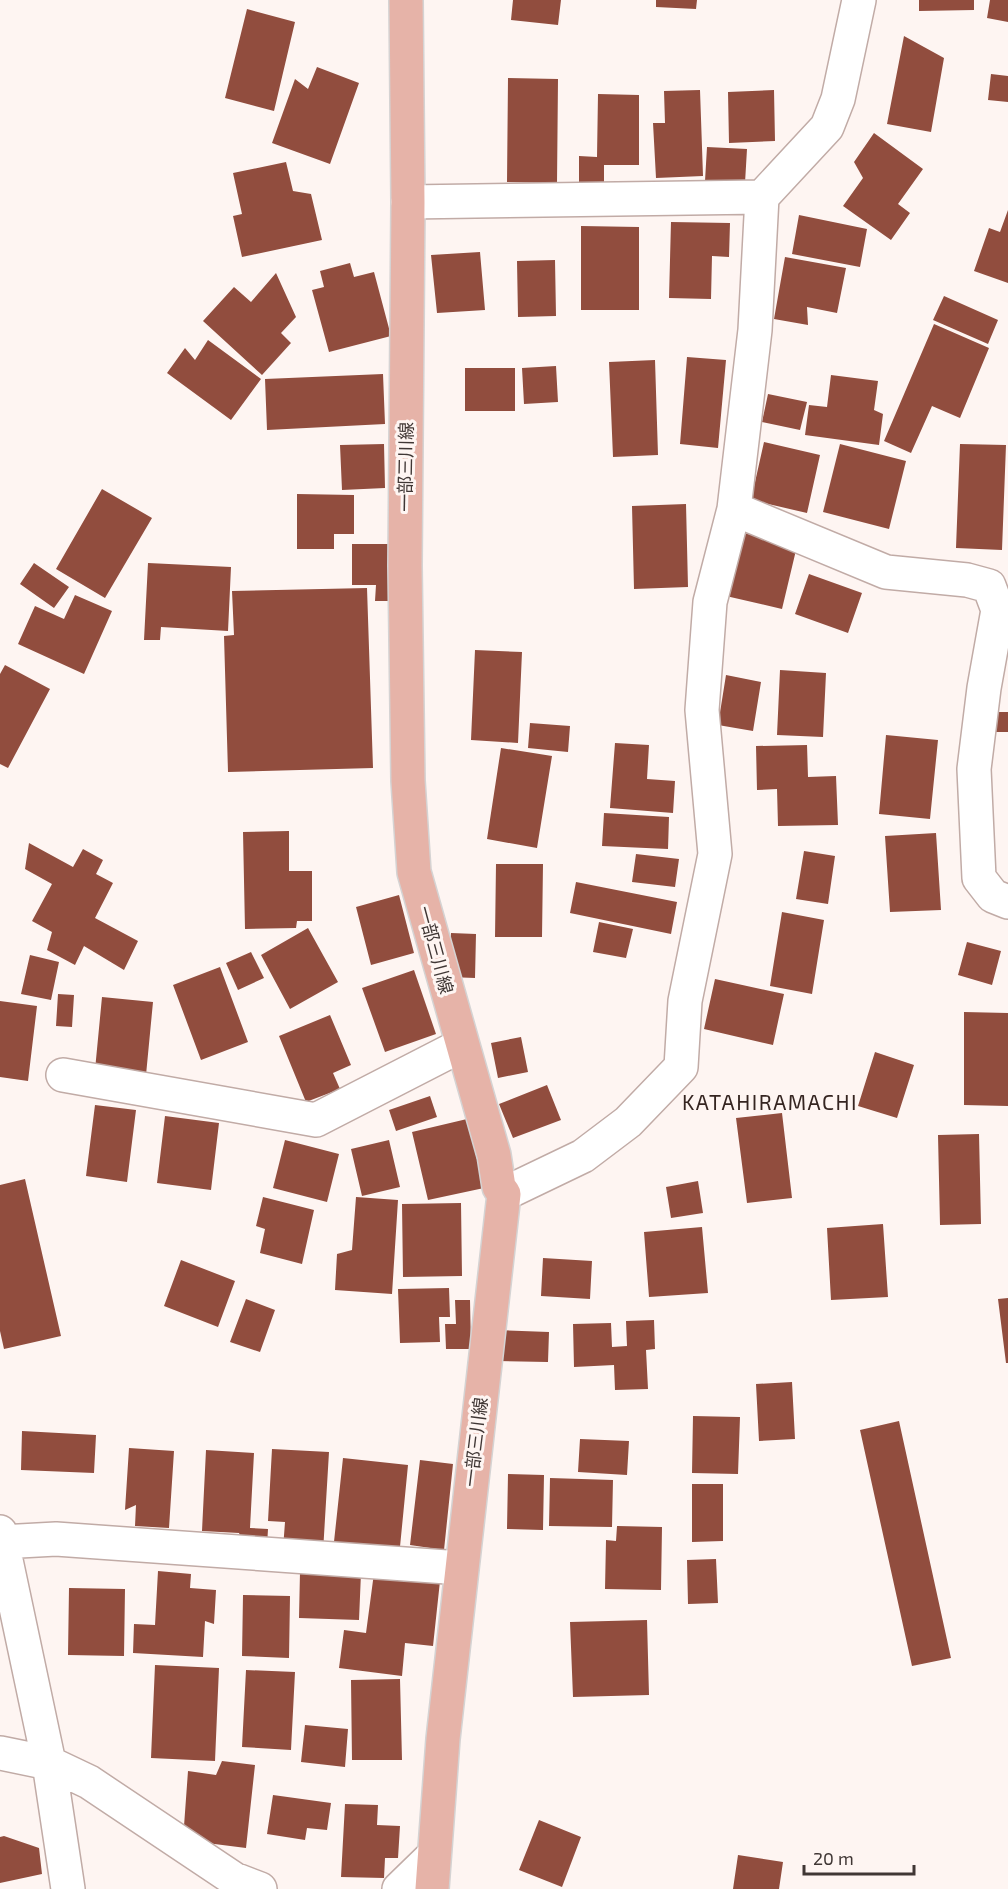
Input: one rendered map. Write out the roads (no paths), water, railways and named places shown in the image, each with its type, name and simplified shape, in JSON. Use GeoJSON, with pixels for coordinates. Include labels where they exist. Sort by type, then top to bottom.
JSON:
{"type":"FeatureCollection","features":[{"type":"Feature","properties":{"kind":"main road","name":"一部三川線"},"geometry":{"type":"LineString","coordinates":[[406,0],[408,202],[405,566],[408,781],[414,872],[494,1155],[499,1187],[504,1194],[461,1568],[432,1889]]}},
{"type":"Feature","properties":{"kind":"street"},"geometry":{"type":"LineString","coordinates":[[504,1194],[583,1156],[628,1122],[681,1067],[685,1001],[716,854],[702,710],[710,602],[734,509],[755,330],[762,197],[827,127],[838,99],[859,0]]}},
{"type":"Feature","properties":{"kind":"street"},"geometry":{"type":"LineString","coordinates":[[408,202],[762,197]]}},
{"type":"Feature","properties":{"kind":"street"},"geometry":{"type":"LineString","coordinates":[[734,509],[886,572],[967,580],[989,586],[998,610],[984,688],[974,769],[979,878],[993,896],[1008,902]]}},
{"type":"Feature","properties":{"kind":"street"},"geometry":{"type":"LineString","coordinates":[[63,1075],[316,1120],[462,1045]]}},
{"type":"Feature","properties":{"kind":"street"},"geometry":{"type":"LineString","coordinates":[[68,1889],[49,1763],[1,1537],[461,1568]]}},
{"type":"Feature","properties":{"kind":"street"},"geometry":{"type":"LineString","coordinates":[[0,1753],[49,1763],[89,1782],[234,1879],[260,1889]]}},
{"type":"Feature","properties":{"kind":"street"},"geometry":{"type":"LineString","coordinates":[[399,1889],[434,1855]]}},
{"type":"Feature","properties":{"kind":"district","name":"KATAHIRAMACHI"},"geometry":{"type":"Point","coordinates":[770,1103]}}]}
